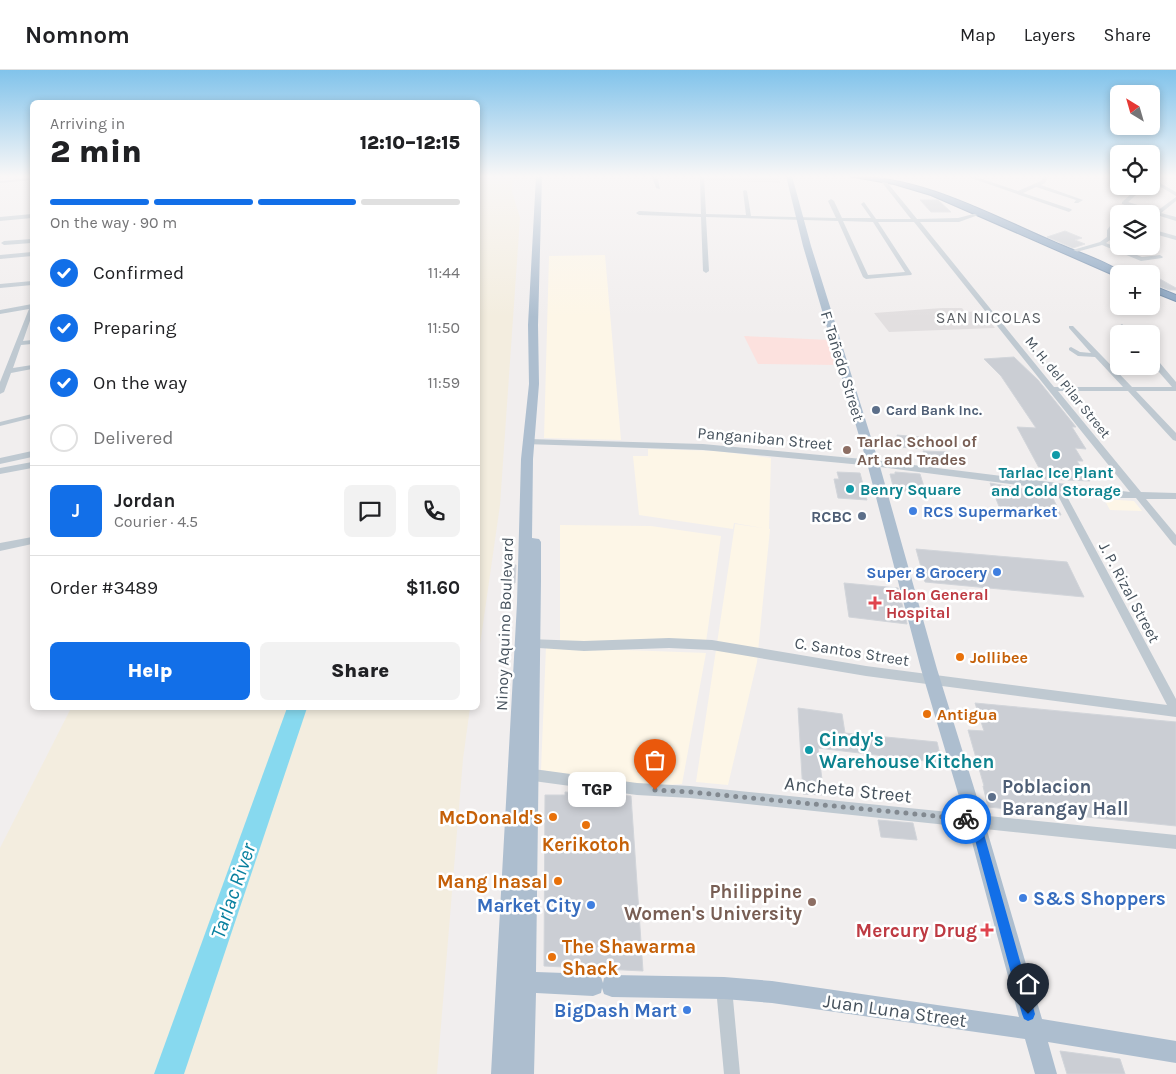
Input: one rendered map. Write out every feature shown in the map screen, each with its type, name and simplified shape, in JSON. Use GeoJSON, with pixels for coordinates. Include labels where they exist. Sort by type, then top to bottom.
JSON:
{"type":"FeatureCollection","features":[{"type":"Feature","properties":{"kind":"highway"},"geometry":{"type":"LineString","coordinates":[[1002,223],[1110,270]]}},
{"type":"Feature","properties":{"kind":"highway"},"geometry":{"type":"LineString","coordinates":[[1160,292],[1176,298]]}},
{"type":"Feature","properties":{"kind":"main road","name":"Ninoy Aquino Boulevard"},"geometry":{"type":"LineString","coordinates":[[502,1074],[516,774],[528,644],[534,523],[533,325],[537,223]]}},
{"type":"Feature","properties":{"kind":"main road","name":"Ninoy Aquino Boulevard"},"geometry":{"type":"LineString","coordinates":[[533,442],[542,399],[541,306],[544,223]]}},
{"type":"Feature","properties":{"kind":"main road","name":"F. Tañedo Street"},"geometry":{"type":"LineString","coordinates":[[800,223],[873,463],[932,680],[975,820],[1046,1074]]}},
{"type":"Feature","properties":{"kind":"main road","name":"Ninoy Aquino Boulevard"},"geometry":{"type":"LineString","coordinates":[[523,1074],[527,982],[527,853],[531,775],[528,644]]}},
{"type":"Feature","properties":{"kind":"main road","name":"Juan Luna Street"},"geometry":{"type":"LineString","coordinates":[[506,981],[724,988],[772,992],[1176,1052]]}},
{"type":"Feature","properties":{"kind":"street"},"geometry":{"type":"LineString","coordinates":[[704,223],[706,271]]}},
{"type":"Feature","properties":{"kind":"street"},"geometry":{"type":"LineString","coordinates":[[840,223],[867,277],[909,273],[877,223]]}},
{"type":"Feature","properties":{"kind":"street","name":"M. H. del Pilar Street"},"geometry":{"type":"LineString","coordinates":[[917,223],[1176,542]]}},
{"type":"Feature","properties":{"kind":"street"},"geometry":{"type":"LineString","coordinates":[[1160,234],[1176,238]]}},
{"type":"Feature","properties":{"kind":"street"},"geometry":{"type":"LineString","coordinates":[[1069,252],[1102,243],[1110,238]]}},
{"type":"Feature","properties":{"kind":"street"},"geometry":{"type":"LineString","coordinates":[[4,243],[30,241]]}},
{"type":"Feature","properties":{"kind":"street"},"geometry":{"type":"LineString","coordinates":[[1102,243],[1141,259],[1160,257]]}},
{"type":"Feature","properties":{"kind":"street"},"geometry":{"type":"LineString","coordinates":[[0,257],[30,254]]}},
{"type":"Feature","properties":{"kind":"street"},"geometry":{"type":"LineString","coordinates":[[0,286],[30,283]]}},
{"type":"Feature","properties":{"kind":"street"},"geometry":{"type":"LineString","coordinates":[[0,312],[30,318]]}},
{"type":"Feature","properties":{"kind":"street"},"geometry":{"type":"LineString","coordinates":[[1,388],[30,320]]}},
{"type":"Feature","properties":{"kind":"street"},"geometry":{"type":"LineString","coordinates":[[1071,327],[1176,438]]}},
{"type":"Feature","properties":{"kind":"street"},"geometry":{"type":"LineString","coordinates":[[20,343],[30,342]]}},
{"type":"Feature","properties":{"kind":"street"},"geometry":{"type":"LineString","coordinates":[[1071,349],[1078,354],[1098,355]]}},
{"type":"Feature","properties":{"kind":"street"},"geometry":{"type":"LineString","coordinates":[[0,368],[30,367]]}},
{"type":"Feature","properties":{"kind":"street"},"geometry":{"type":"LineString","coordinates":[[1160,369],[1176,388]]}},
{"type":"Feature","properties":{"kind":"street"},"geometry":{"type":"LineString","coordinates":[[1053,389],[1176,388]]}},
{"type":"Feature","properties":{"kind":"street"},"geometry":{"type":"LineString","coordinates":[[0,424],[30,416]]}},
{"type":"Feature","properties":{"kind":"street","name":"Panganiban Street"},"geometry":{"type":"LineString","coordinates":[[533,442],[703,447],[873,463],[1139,496],[1176,496]]}},
{"type":"Feature","properties":{"kind":"street"},"geometry":{"type":"LineString","coordinates":[[0,461],[30,454]]}},
{"type":"Feature","properties":{"kind":"street"},"geometry":{"type":"LineString","coordinates":[[0,472],[30,465]]}},
{"type":"Feature","properties":{"kind":"street","name":"J. P. Rizal Street"},"geometry":{"type":"LineString","coordinates":[[1058,487],[1176,712]]}},
{"type":"Feature","properties":{"kind":"street"},"geometry":{"type":"LineString","coordinates":[[0,547],[30,541]]}},
{"type":"Feature","properties":{"kind":"street","name":"C. Santos Street"},"geometry":{"type":"LineString","coordinates":[[528,644],[584,646],[669,643],[712,645],[866,671],[1176,712]]}},
{"type":"Feature","properties":{"kind":"street","name":"Ancheta Street"},"geometry":{"type":"LineString","coordinates":[[516,774],[637,789],[690,792],[975,820],[1176,842]]}},
{"type":"Feature","properties":{"kind":"street"},"geometry":{"type":"LineString","coordinates":[[724,988],[732,1074]]}},
{"type":"Feature","properties":{"kind":"shaded area"},"geometry":{"type":"Polygon","coordinates":[[[605,255],[621,440],[544,438],[549,256],[605,255]]]}},
{"type":"Feature","properties":{"kind":"shaded area"},"geometry":{"type":"Polygon","coordinates":[[[962,308],[965,312],[982,311],[995,328],[889,332],[874,313],[962,308]]]}},
{"type":"Feature","properties":{"kind":"shaded area"},"geometry":{"type":"Polygon","coordinates":[[[744,336],[829,340],[836,365],[758,364],[744,336]]]}},
{"type":"Feature","properties":{"kind":"shaded area"},"geometry":{"type":"Polygon","coordinates":[[[648,449],[717,451],[771,458],[769,529],[734,523],[733,529],[639,515],[633,456],[648,456],[648,449]]]}},
{"type":"Feature","properties":{"kind":"shaded area"},"geometry":{"type":"Polygon","coordinates":[[[1104,499],[1134,501],[1142,511],[1110,510],[1104,499]]]}},
{"type":"Feature","properties":{"kind":"shaded area"},"geometry":{"type":"Polygon","coordinates":[[[735,524],[770,529],[757,662],[728,785],[696,782],[735,524]]]}},
{"type":"Feature","properties":{"kind":"shaded area"},"geometry":{"type":"Polygon","coordinates":[[[560,525],[651,526],[721,536],[706,642],[560,643],[560,525]]]}},
{"type":"Feature","properties":{"kind":"shaded area"},"geometry":{"type":"Polygon","coordinates":[[[546,647],[706,653],[682,784],[636,787],[541,770],[546,647]]]}},
{"type":"Feature","properties":{"kind":"sand"},"geometry":{"type":"Polygon","coordinates":[[[480,223],[520,223],[500,505],[480,645],[480,223]]]}},
{"type":"Feature","properties":{"kind":"sand"},"geometry":{"type":"Polygon","coordinates":[[[70,710],[470,710],[463,759],[437,1074],[0,1074],[0,848],[70,710]]]}},
{"type":"Feature","properties":{"kind":"building"},"geometry":{"type":"Polygon","coordinates":[[[1065,231],[1082,238],[1075,240],[1085,244],[1073,248],[1047,237],[1065,231]]]}},
{"type":"Feature","properties":{"kind":"building"},"geometry":{"type":"Polygon","coordinates":[[[1160,279],[1176,288],[1176,290],[1160,286],[1160,279]]]}},
{"type":"Feature","properties":{"kind":"building"},"geometry":{"type":"Polygon","coordinates":[[[1014,357],[1038,380],[1076,427],[1072,427],[1086,449],[1075,448],[1083,461],[1077,461],[1090,481],[1045,479],[1017,427],[1036,428],[1001,376],[984,359],[1014,357]]]}},
{"type":"Feature","properties":{"kind":"building"},"geometry":{"type":"Polygon","coordinates":[[[897,435],[919,437],[924,449],[900,447],[897,435]]]}},
{"type":"Feature","properties":{"kind":"building"},"geometry":{"type":"Polygon","coordinates":[[[923,451],[949,452],[954,464],[928,463],[923,451]]]}},
{"type":"Feature","properties":{"kind":"building","name":"Benry Square"},"geometry":{"type":"Polygon","coordinates":[[[837,472],[860,473],[867,500],[838,498],[834,479],[839,479],[837,472]]]}},
{"type":"Feature","properties":{"kind":"building"},"geometry":{"type":"Polygon","coordinates":[[[895,472],[920,474],[926,493],[894,490],[890,474],[895,474],[895,472]]]}},
{"type":"Feature","properties":{"kind":"building"},"geometry":{"type":"Polygon","coordinates":[[[990,483],[1051,494],[1061,515],[1022,514],[1023,518],[1003,517],[990,483]]]}},
{"type":"Feature","properties":{"kind":"building","name":"Super 8 Grocery"},"geometry":{"type":"Polygon","coordinates":[[[916,549],[1067,562],[1084,597],[925,582],[916,549]]]}},
{"type":"Feature","properties":{"kind":"building"},"geometry":{"type":"Polygon","coordinates":[[[506,565],[516,565],[515,583],[503,583],[506,565]]]}},
{"type":"Feature","properties":{"kind":"building","name":"Talon General Hospital"},"geometry":{"type":"Polygon","coordinates":[[[844,583],[898,588],[907,624],[849,617],[844,583]]]}},
{"type":"Feature","properties":{"kind":"building"},"geometry":{"type":"Polygon","coordinates":[[[975,703],[1176,722],[1176,826],[988,807],[968,730],[984,731],[975,703]]]}},
{"type":"Feature","properties":{"kind":"building"},"geometry":{"type":"Polygon","coordinates":[[[798,708],[842,714],[845,733],[937,742],[942,763],[818,748],[824,795],[803,794],[798,708]]]}},
{"type":"Feature","properties":{"kind":"building","name":"Market City"},"geometry":{"type":"Polygon","coordinates":[[[565,792],[631,796],[643,971],[544,966],[545,795],[565,795],[565,792]]]}},
{"type":"Feature","properties":{"kind":"building"},"geometry":{"type":"Polygon","coordinates":[[[878,820],[913,823],[917,840],[881,837],[878,820]]]}},
{"type":"Feature","properties":{"kind":"building"},"geometry":{"type":"Polygon","coordinates":[[[1060,1051],[1120,1059],[1125,1074],[1067,1074],[1060,1051]]]}},
{"type":"Feature","properties":{"kind":"waterway","name":"Tarlac River"},"geometry":{"type":"LineString","coordinates":[[169,1074],[296,710]]}},
{"type":"Feature","properties":{"kind":"way so far"},"geometry":{"type":"LineString","coordinates":[[655,790],[966,819]]}},
{"type":"Feature","properties":{"kind":"place","name":"Card Bank Inc."},"geometry":{"type":"Point","coordinates":[876,410]}},
{"type":"Feature","properties":{"kind":"place","name":"Tarlac School of Art and Trades"},"geometry":{"type":"Point","coordinates":[847,450]}},
{"type":"Feature","properties":{"kind":"place","name":"Tarlac Ice Plant and Cold Storage"},"geometry":{"type":"Point","coordinates":[1056,455]}},
{"type":"Feature","properties":{"kind":"place","name":"Benry Square"},"geometry":{"type":"Point","coordinates":[850,489]}},
{"type":"Feature","properties":{"kind":"place","name":"RCS Supermarket"},"geometry":{"type":"Point","coordinates":[913,511]}},
{"type":"Feature","properties":{"kind":"place","name":"RCBC"},"geometry":{"type":"Point","coordinates":[862,516]}},
{"type":"Feature","properties":{"kind":"place","name":"Super 8 Grocery"},"geometry":{"type":"Point","coordinates":[997,572]}},
{"type":"Feature","properties":{"kind":"place","name":"Talon General Hospital"},"geometry":{"type":"Point","coordinates":[875,603]}},
{"type":"Feature","properties":{"kind":"place","name":"Jollibee"},"geometry":{"type":"Point","coordinates":[960,657]}},
{"type":"Feature","properties":{"kind":"place","name":"Antigua"},"geometry":{"type":"Point","coordinates":[927,714]}},
{"type":"Feature","properties":{"kind":"place","name":"Cindy's Warehouse Kitchen"},"geometry":{"type":"Point","coordinates":[809,750]}},
{"type":"Feature","properties":{"kind":"place","name":"TGP"},"geometry":{"type":"Point","coordinates":[655,790]}},
{"type":"Feature","properties":{"kind":"place","name":"Poblacion Barangay Hall"},"geometry":{"type":"Point","coordinates":[992,797]}},
{"type":"Feature","properties":{"kind":"place","name":"McDonald's"},"geometry":{"type":"Point","coordinates":[553,817]}},
{"type":"Feature","properties":{"kind":"place","name":"Kerikotoh"},"geometry":{"type":"Point","coordinates":[586,825]}},
{"type":"Feature","properties":{"kind":"place","name":"Mang Inasal"},"geometry":{"type":"Point","coordinates":[558,881]}},
{"type":"Feature","properties":{"kind":"place","name":"S&S Shoppers"},"geometry":{"type":"Point","coordinates":[1023,898]}},
{"type":"Feature","properties":{"kind":"place","name":"Philippine Women's University"},"geometry":{"type":"Point","coordinates":[812,902]}},
{"type":"Feature","properties":{"kind":"place","name":"Market City"},"geometry":{"type":"Point","coordinates":[591,905]}},
{"type":"Feature","properties":{"kind":"place","name":"Mercury Drug"},"geometry":{"type":"Point","coordinates":[987,930]}},
{"type":"Feature","properties":{"kind":"place","name":"The Shawarma Shack"},"geometry":{"type":"Point","coordinates":[552,957]}},
{"type":"Feature","properties":{"kind":"place","name":"BigDash Mart"},"geometry":{"type":"Point","coordinates":[687,1010]}},
{"type":"Feature","properties":{"kind":"district","name":"SAN NICOLAS"},"geometry":{"type":"Point","coordinates":[989,317]}},
{"type":"Feature","properties":{"kind":"route"},"geometry":{"type":"LineString","coordinates":[[966,819],[975,820],[1028,1014]]}}]}
